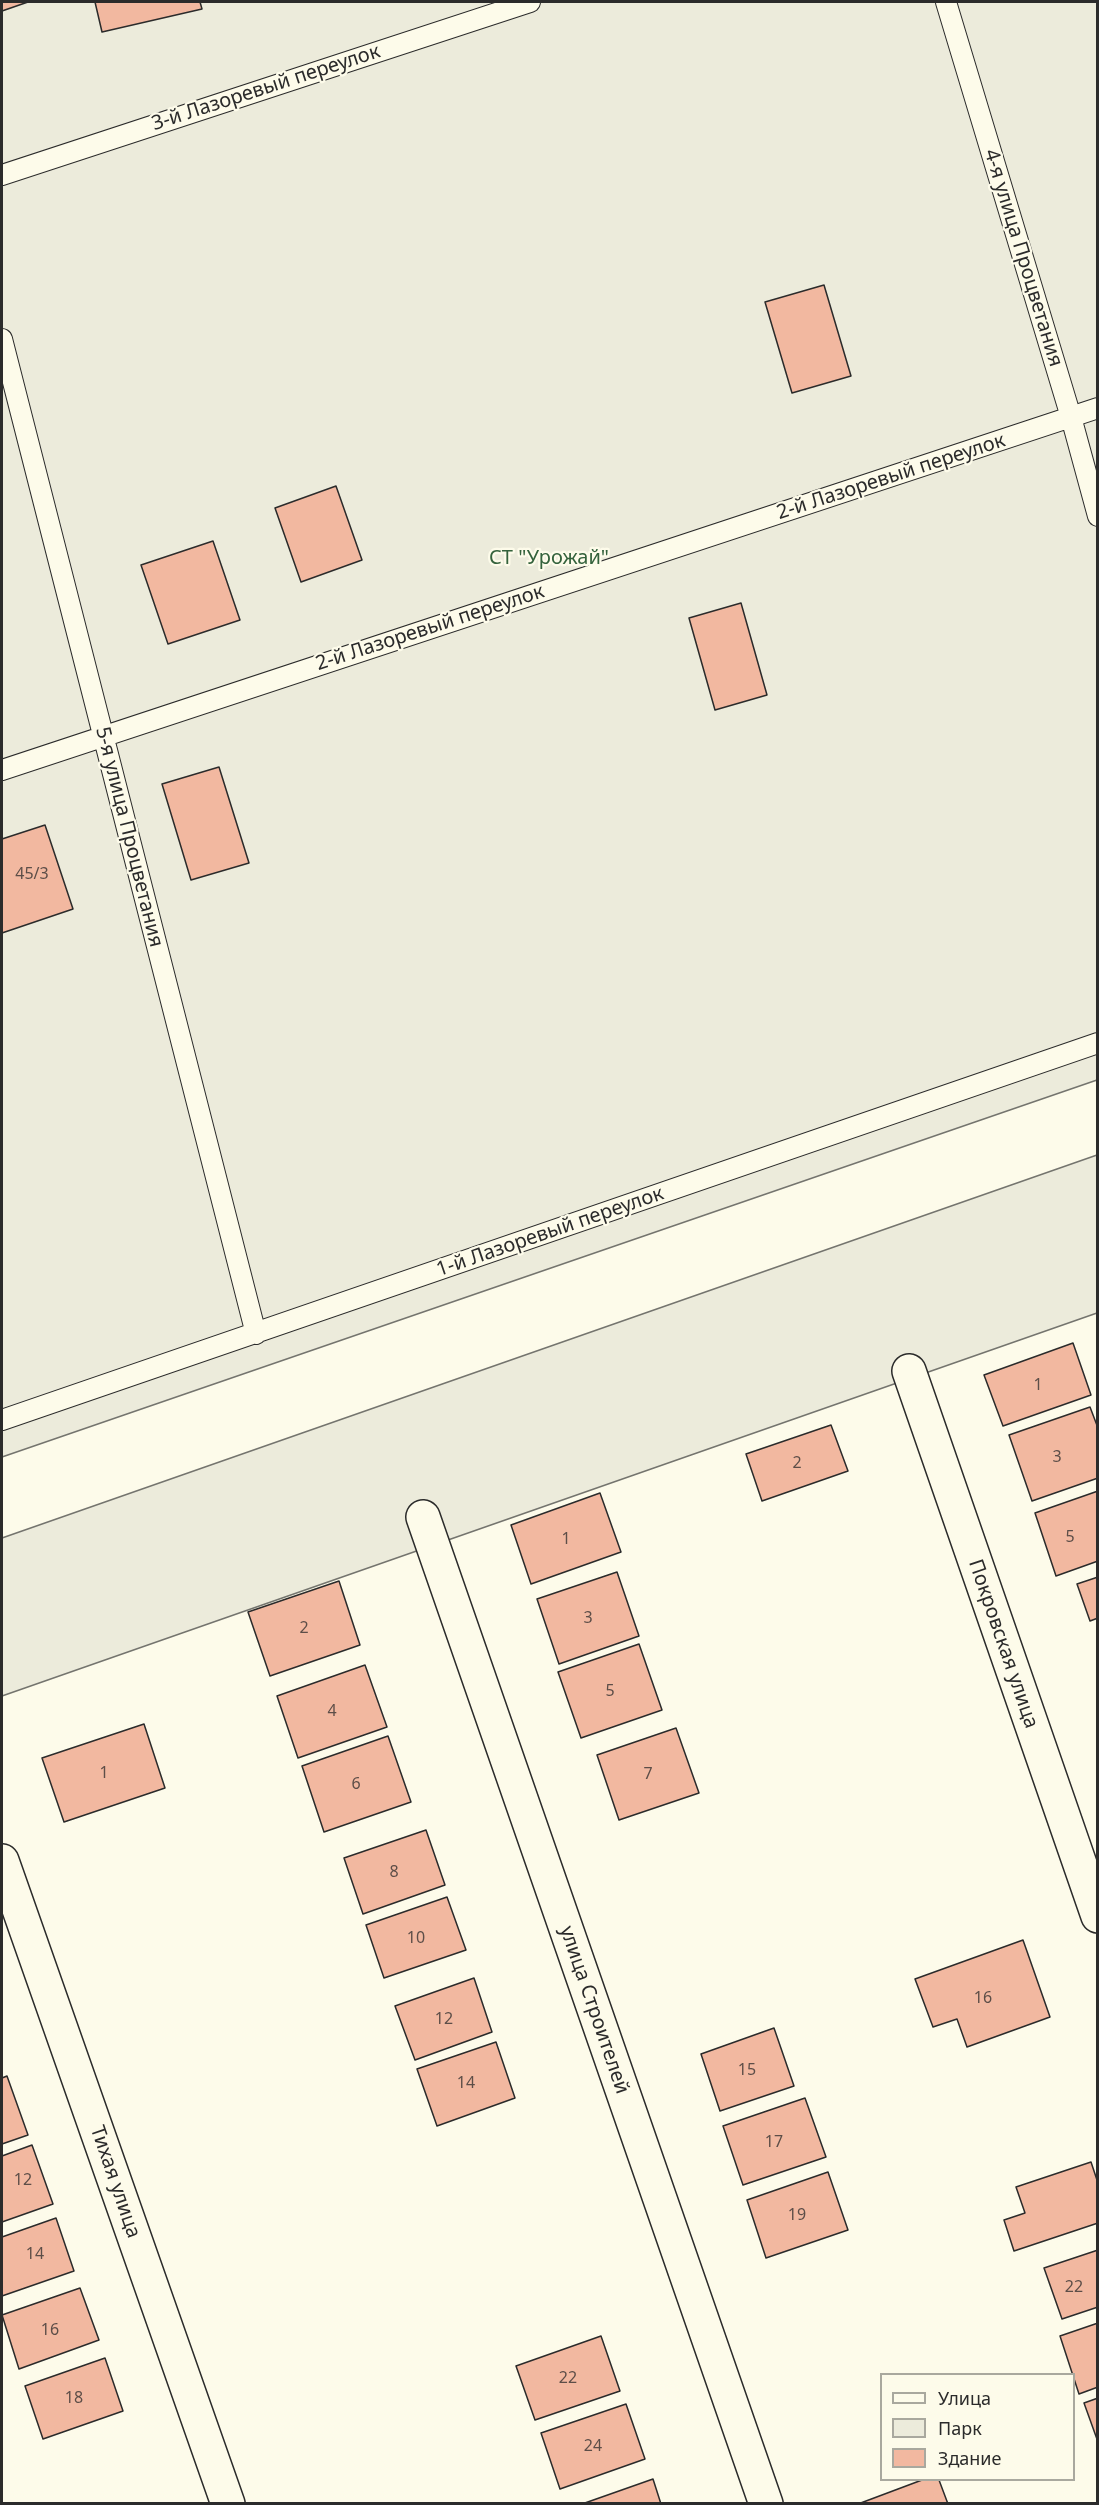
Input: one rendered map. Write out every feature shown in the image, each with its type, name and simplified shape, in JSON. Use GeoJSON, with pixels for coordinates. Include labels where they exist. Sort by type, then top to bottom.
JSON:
{"type":"FeatureCollection","features":[{"type":"Feature","properties":{"kind":"street","name":"Покровская улица"},"geometry":{"type":"LineString","coordinates":[[909,1371],[1098,1916]]}},
{"type":"Feature","properties":{"kind":"street","name":"улица Строителей"},"geometry":{"type":"LineString","coordinates":[[423,1517],[766,2504]]}},
{"type":"Feature","properties":{"kind":"street","name":"Тихая улица"},"geometry":{"type":"LineString","coordinates":[[2,1861],[228,2504]]}},
{"type":"Feature","properties":{"kind":"lane","name":"3-й Лазоревый переулок"},"geometry":{"type":"LineString","coordinates":[[2,175],[530,2]]}},
{"type":"Feature","properties":{"kind":"lane","name":"4-я улица Процветания"},"geometry":{"type":"LineString","coordinates":[[946,2],[1071,417],[1098,516]]}},
{"type":"Feature","properties":{"kind":"lane","name":"5-я улица Процветания"},"geometry":{"type":"LineString","coordinates":[[2,339],[256,1334]]}},
{"type":"Feature","properties":{"kind":"lane","name":"2-й Лазоревый переулок"},"geometry":{"type":"LineString","coordinates":[[2,770],[1098,408]]}},
{"type":"Feature","properties":{"kind":"lane","name":"1-й Лазоревый переулок"},"geometry":{"type":"LineString","coordinates":[[2,1420],[1098,1043]]}},
{"type":"Feature","properties":{"kind":"green space","name":"СТ \"Урожай\""},"geometry":{"type":"Polygon","coordinates":[[[2,2],[1097,2],[1097,1080],[2,1457],[2,2]]]}},
{"type":"Feature","properties":{"kind":"green space"},"geometry":{"type":"Polygon","coordinates":[[[1097,1155],[1097,1313],[2,1696],[2,1538],[1097,1155]]]}},
{"type":"Feature","properties":{"kind":"building"},"geometry":{"type":"Polygon","coordinates":[[[2,2],[28,2],[2,11],[2,2]]]}},
{"type":"Feature","properties":{"kind":"building"},"geometry":{"type":"Polygon","coordinates":[[[95,2],[200,2],[202,9],[102,32],[95,2]]]}},
{"type":"Feature","properties":{"kind":"building"},"geometry":{"type":"Polygon","coordinates":[[[824,285],[851,376],[792,393],[765,302],[824,285]]]}},
{"type":"Feature","properties":{"kind":"building"},"geometry":{"type":"Polygon","coordinates":[[[336,486],[362,560],[301,582],[275,508],[336,486]]]}},
{"type":"Feature","properties":{"kind":"building"},"geometry":{"type":"Polygon","coordinates":[[[213,541],[240,620],[168,644],[141,565],[213,541]]]}},
{"type":"Feature","properties":{"kind":"building"},"geometry":{"type":"Polygon","coordinates":[[[741,603],[767,695],[715,710],[689,618],[741,603]]]}},
{"type":"Feature","properties":{"kind":"building"},"geometry":{"type":"Polygon","coordinates":[[[219,767],[249,863],[191,880],[162,784],[219,767]]]}},
{"type":"Feature","properties":{"kind":"building"},"geometry":{"type":"Polygon","coordinates":[[[45,825],[73,909],[2,933],[2,839],[45,825]]]}},
{"type":"Feature","properties":{"kind":"building"},"geometry":{"type":"Polygon","coordinates":[[[1073,1343],[1091,1395],[1003,1426],[984,1375],[1073,1343]]]}},
{"type":"Feature","properties":{"kind":"building"},"geometry":{"type":"Polygon","coordinates":[[[1090,1407],[1098,1428],[1098,1478],[1032,1501],[1009,1435],[1090,1407]]]}},
{"type":"Feature","properties":{"kind":"building"},"geometry":{"type":"Polygon","coordinates":[[[831,1425],[848,1471],[762,1501],[746,1454],[831,1425]]]}},
{"type":"Feature","properties":{"kind":"building"},"geometry":{"type":"Polygon","coordinates":[[[1098,1491],[1098,1561],[1056,1576],[1035,1513],[1098,1491]]]}},
{"type":"Feature","properties":{"kind":"building"},"geometry":{"type":"Polygon","coordinates":[[[600,1493],[621,1552],[531,1584],[511,1525],[600,1493]]]}},
{"type":"Feature","properties":{"kind":"building"},"geometry":{"type":"Polygon","coordinates":[[[617,1572],[639,1636],[559,1664],[537,1599],[617,1572]]]}},
{"type":"Feature","properties":{"kind":"building"},"geometry":{"type":"Polygon","coordinates":[[[1098,1577],[1098,1618],[1090,1621],[1077,1584],[1098,1577]]]}},
{"type":"Feature","properties":{"kind":"building"},"geometry":{"type":"Polygon","coordinates":[[[339,1581],[360,1645],[270,1676],[248,1612],[339,1581]]]}},
{"type":"Feature","properties":{"kind":"building"},"geometry":{"type":"Polygon","coordinates":[[[639,1644],[662,1710],[581,1738],[558,1672],[639,1644]]]}},
{"type":"Feature","properties":{"kind":"building"},"geometry":{"type":"Polygon","coordinates":[[[365,1665],[387,1727],[298,1758],[277,1696],[365,1665]]]}},
{"type":"Feature","properties":{"kind":"building"},"geometry":{"type":"Polygon","coordinates":[[[144,1724],[165,1788],[64,1822],[42,1758],[144,1724]]]}},
{"type":"Feature","properties":{"kind":"building"},"geometry":{"type":"Polygon","coordinates":[[[676,1728],[699,1793],[619,1820],[597,1755],[676,1728]]]}},
{"type":"Feature","properties":{"kind":"building"},"geometry":{"type":"Polygon","coordinates":[[[388,1736],[411,1802],[324,1832],[302,1766],[388,1736]]]}},
{"type":"Feature","properties":{"kind":"building"},"geometry":{"type":"Polygon","coordinates":[[[426,1830],[445,1885],[363,1914],[344,1858],[426,1830]]]}},
{"type":"Feature","properties":{"kind":"building"},"geometry":{"type":"Polygon","coordinates":[[[447,1897],[466,1950],[384,1978],[366,1925],[447,1897]]]}},
{"type":"Feature","properties":{"kind":"building"},"geometry":{"type":"Polygon","coordinates":[[[1023,1940],[1050,2017],[967,2047],[957,2019],[933,2027],[915,1979],[1023,1940]]]}},
{"type":"Feature","properties":{"kind":"building"},"geometry":{"type":"Polygon","coordinates":[[[474,1978],[492,2032],[415,2060],[395,2006],[474,1978]]]}},
{"type":"Feature","properties":{"kind":"building"},"geometry":{"type":"Polygon","coordinates":[[[774,2028],[794,2086],[720,2111],[701,2054],[774,2028]]]}},
{"type":"Feature","properties":{"kind":"building"},"geometry":{"type":"Polygon","coordinates":[[[496,2042],[515,2098],[437,2126],[417,2069],[496,2042]]]}},
{"type":"Feature","properties":{"kind":"building"},"geometry":{"type":"Polygon","coordinates":[[[7,2076],[28,2135],[2,2144],[2,2078],[7,2076]]]}},
{"type":"Feature","properties":{"kind":"building"},"geometry":{"type":"Polygon","coordinates":[[[805,2098],[826,2157],[743,2185],[723,2126],[805,2098]]]}},
{"type":"Feature","properties":{"kind":"building"},"geometry":{"type":"Polygon","coordinates":[[[32,2145],[53,2204],[2,2222],[2,2156],[32,2145]]]}},
{"type":"Feature","properties":{"kind":"building"},"geometry":{"type":"Polygon","coordinates":[[[1091,2162],[1098,2183],[1098,2223],[1014,2251],[1004,2220],[1025,2213],[1016,2187],[1091,2162]]]}},
{"type":"Feature","properties":{"kind":"building"},"geometry":{"type":"Polygon","coordinates":[[[828,2172],[848,2230],[766,2258],[747,2200],[828,2172]]]}},
{"type":"Feature","properties":{"kind":"building"},"geometry":{"type":"Polygon","coordinates":[[[56,2218],[74,2271],[2,2296],[2,2237],[56,2218]]]}},
{"type":"Feature","properties":{"kind":"building"},"geometry":{"type":"Polygon","coordinates":[[[1098,2250],[1098,2307],[1062,2319],[1044,2268],[1098,2250]]]}},
{"type":"Feature","properties":{"kind":"building"},"geometry":{"type":"Polygon","coordinates":[[[80,2288],[99,2340],[19,2369],[2,2315],[80,2288]]]}},
{"type":"Feature","properties":{"kind":"building"},"geometry":{"type":"Polygon","coordinates":[[[1098,2323],[1098,2387],[1079,2394],[1075,2373],[1072,2373],[1060,2336],[1098,2323]]]}},
{"type":"Feature","properties":{"kind":"building"},"geometry":{"type":"Polygon","coordinates":[[[601,2336],[620,2391],[535,2420],[516,2366],[601,2336]]]}},
{"type":"Feature","properties":{"kind":"building"},"geometry":{"type":"Polygon","coordinates":[[[105,2358],[123,2411],[43,2439],[25,2386],[105,2358]]]}},
{"type":"Feature","properties":{"kind":"building"},"geometry":{"type":"Polygon","coordinates":[[[1098,2398],[1098,2442],[1084,2403],[1098,2398]]]}},
{"type":"Feature","properties":{"kind":"building"},"geometry":{"type":"Polygon","coordinates":[[[626,2404],[645,2459],[560,2489],[541,2433],[626,2404]]]}},
{"type":"Feature","properties":{"kind":"building"},"geometry":{"type":"Polygon","coordinates":[[[653,2479],[661,2504],[582,2504],[653,2479]]]}},
{"type":"Feature","properties":{"kind":"building"},"geometry":{"type":"Polygon","coordinates":[[[919,2481],[939,2481],[948,2504],[858,2504],[919,2481]]]}}]}
